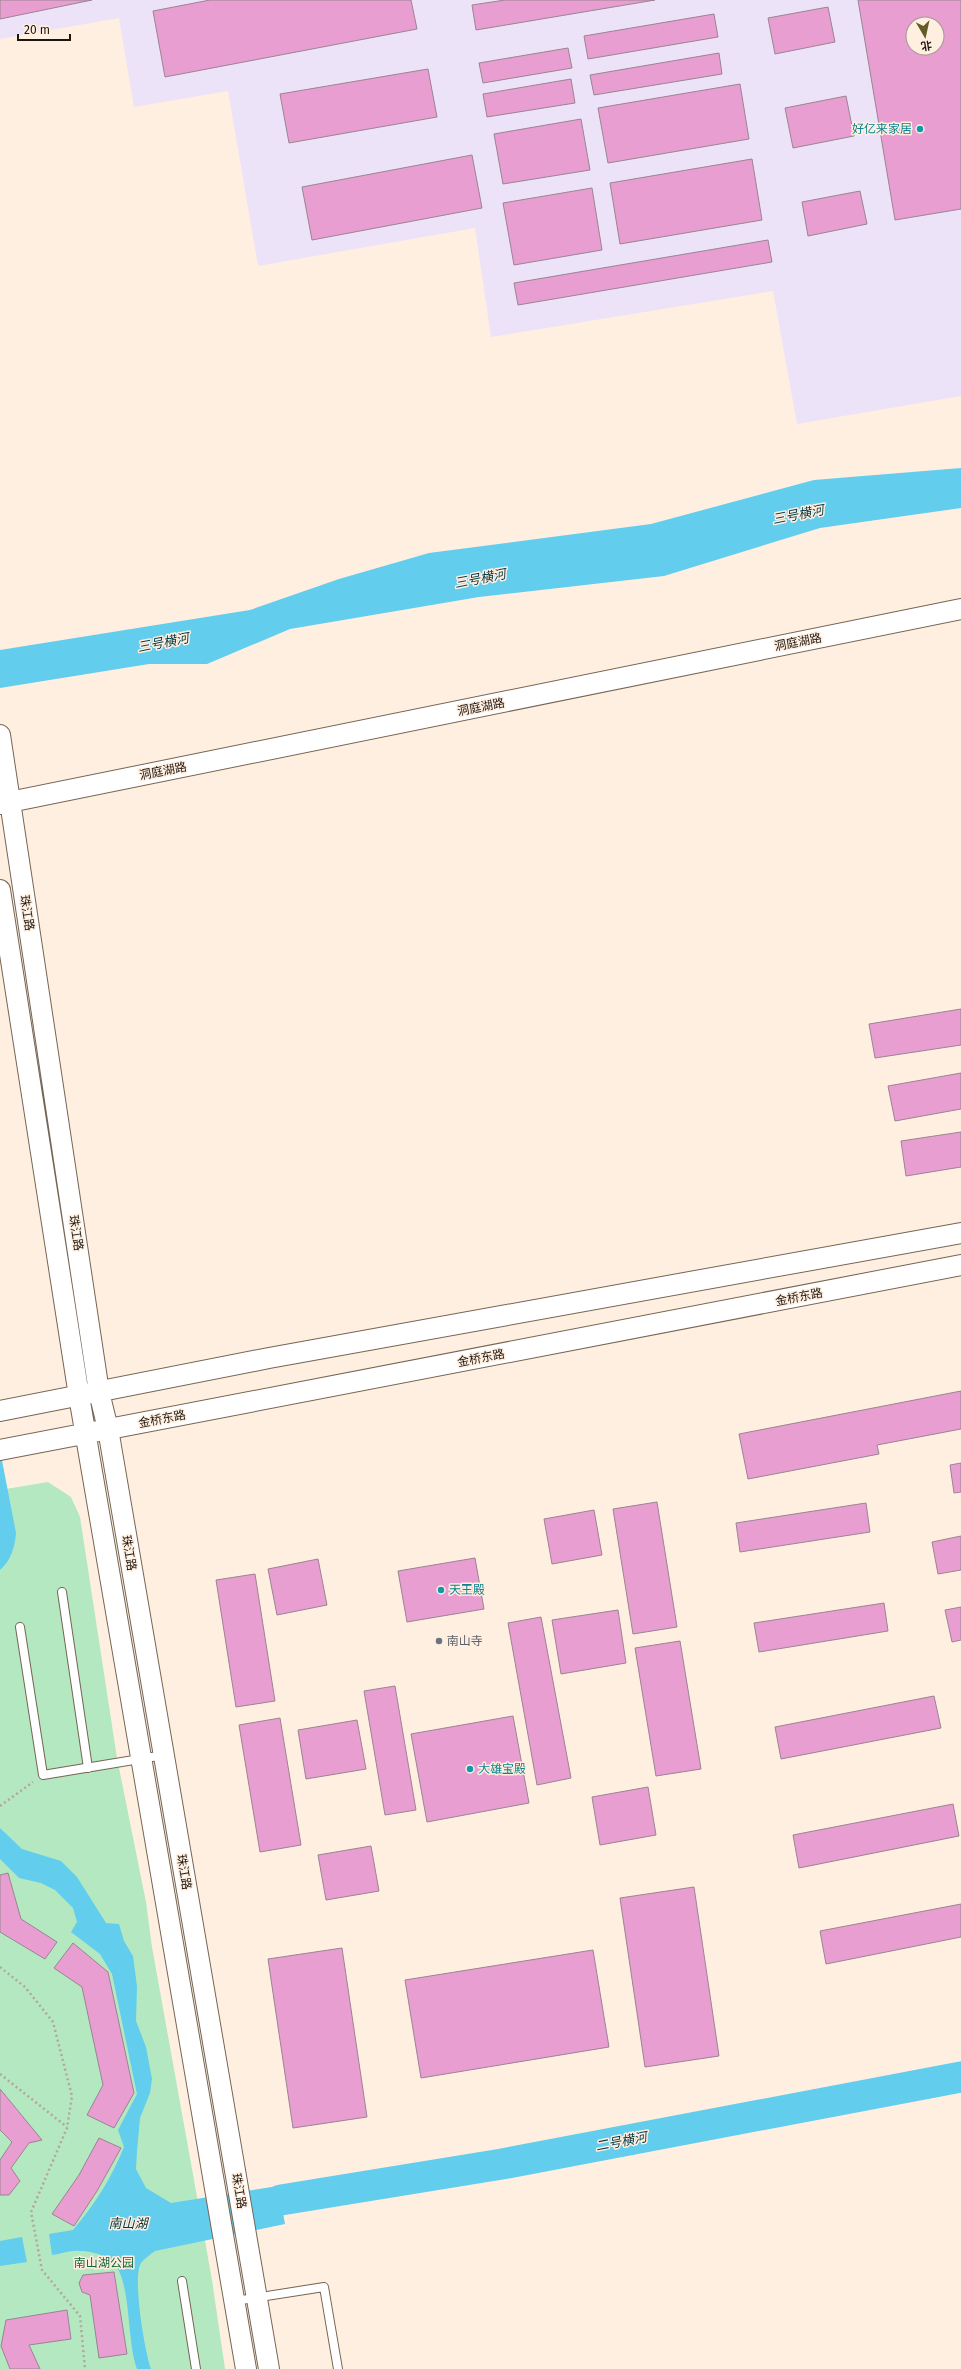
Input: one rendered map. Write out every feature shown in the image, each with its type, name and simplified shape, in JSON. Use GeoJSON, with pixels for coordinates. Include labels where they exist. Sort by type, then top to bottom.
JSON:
{"type":"FeatureCollection","features":[{"type":"Feature","properties":{"kind":"street","name":"洞庭湖路"},"geometry":{"type":"LineString","coordinates":[[5,803],[961,609]]}},
{"type":"Feature","properties":{"kind":"street","name":"珠江路"},"geometry":{"type":"LineString","coordinates":[[0,735],[5,803],[99,1392],[108,1429],[269,2369]]}},
{"type":"Feature","properties":{"kind":"street","name":"珠江路"},"geometry":{"type":"LineString","coordinates":[[0,890],[79,1396],[87,1433],[246,2369]]}},
{"type":"Feature","properties":{"kind":"street"},"geometry":{"type":"LineString","coordinates":[[0,1411],[269,1358],[961,1233]]}},
{"type":"Feature","properties":{"kind":"street","name":"金桥东路"},"geometry":{"type":"LineString","coordinates":[[2,1450],[961,1265]]}},
{"type":"Feature","properties":{"kind":"lane"},"geometry":{"type":"LineString","coordinates":[[62,1592],[88,1768]]}},
{"type":"Feature","properties":{"kind":"lane"},"geometry":{"type":"LineString","coordinates":[[20,1627],[43,1775],[164,1755]]}},
{"type":"Feature","properties":{"kind":"lane"},"geometry":{"type":"LineString","coordinates":[[182,2281],[196,2369]]}},
{"type":"Feature","properties":{"kind":"lane"},"geometry":{"type":"LineString","coordinates":[[235,2301],[324,2287],[338,2369]]}},
{"type":"Feature","properties":{"kind":"path"},"geometry":{"type":"LineString","coordinates":[[0,1806],[43,1775]]}},
{"type":"Feature","properties":{"kind":"path"},"geometry":{"type":"LineString","coordinates":[[0,1967],[25,1987],[53,2022],[72,2096],[67,2128],[31,2212],[42,2270],[80,2316],[85,2369]]}},
{"type":"Feature","properties":{"kind":"path"},"geometry":{"type":"LineString","coordinates":[[0,2074],[67,2128]]}},
{"type":"Feature","properties":{"kind":"shaded area"},"geometry":{"type":"Polygon","coordinates":[[[0,0],[961,0],[961,396],[797,424],[773,291],[491,337],[475,228],[258,266],[228,91],[134,107],[119,18],[0,39],[0,0]]]}},
{"type":"Feature","properties":{"kind":"green space","name":"南山湖公园"},"geometry":{"type":"Polygon","coordinates":[[[48,1482],[71,1497],[80,1517],[117,1758],[146,1902],[152,1947],[212,2280],[225,2369],[0,2369],[0,1490],[48,1482]]]}},
{"type":"Feature","properties":{"kind":"water","name":"三号横河"},"geometry":{"type":"Polygon","coordinates":[[[961,468],[961,508],[820,528],[664,576],[479,597],[290,629],[207,664],[149,664],[0,688],[0,650],[250,610],[339,579],[429,553],[651,524],[814,480],[961,468]]]}},
{"type":"Feature","properties":{"kind":"water"},"geometry":{"type":"Polygon","coordinates":[[[0,1450],[16,1533],[12,1553],[0,1570],[0,1450]]]}},
{"type":"Feature","properties":{"kind":"water","name":"南山湖"},"geometry":{"type":"Polygon","coordinates":[[[0,1828],[22,1849],[61,1861],[77,1877],[106,1923],[119,1924],[124,1941],[133,1956],[137,1986],[136,2021],[146,2047],[152,2079],[150,2093],[140,2118],[136,2169],[146,2188],[171,2203],[278,2186],[285,2224],[155,2251],[141,2263],[138,2284],[140,2315],[151,2369],[137,2369],[132,2345],[125,2289],[117,2267],[114,2263],[106,2257],[85,2251],[73,2251],[52,2255],[49,2234],[73,2230],[102,2191],[114,2170],[124,2147],[118,2130],[137,2094],[112,1974],[100,1954],[71,1932],[77,1922],[73,1908],[55,1890],[41,1883],[19,1878],[0,1859],[0,1828]]]}},
{"type":"Feature","properties":{"kind":"water"},"geometry":{"type":"Polygon","coordinates":[[[22,2237],[27,2262],[0,2266],[0,2241],[22,2237]]]}},
{"type":"Feature","properties":{"kind":"building"},"geometry":{"type":"Polygon","coordinates":[[[0,0],[92,0],[0,19],[0,0]]]}},
{"type":"Feature","properties":{"kind":"building"},"geometry":{"type":"Polygon","coordinates":[[[210,0],[411,0],[417,29],[165,77],[153,11],[210,0]]]}},
{"type":"Feature","properties":{"kind":"building"},"geometry":{"type":"Polygon","coordinates":[[[505,0],[655,0],[476,30],[472,5],[505,0]]]}},
{"type":"Feature","properties":{"kind":"building","name":"好亿来家居"},"geometry":{"type":"Polygon","coordinates":[[[858,0],[961,0],[961,209],[895,220],[858,0]]]}},
{"type":"Feature","properties":{"kind":"building"},"geometry":{"type":"Polygon","coordinates":[[[828,7],[835,42],[775,54],[768,18],[828,7]]]}},
{"type":"Feature","properties":{"kind":"building"},"geometry":{"type":"Polygon","coordinates":[[[714,14],[718,37],[588,59],[584,36],[714,14]]]}},
{"type":"Feature","properties":{"kind":"building"},"geometry":{"type":"Polygon","coordinates":[[[568,48],[572,68],[483,83],[479,63],[568,48]]]}},
{"type":"Feature","properties":{"kind":"building"},"geometry":{"type":"Polygon","coordinates":[[[719,53],[722,74],[594,95],[590,75],[719,53]]]}},
{"type":"Feature","properties":{"kind":"building"},"geometry":{"type":"Polygon","coordinates":[[[428,69],[437,117],[289,143],[280,94],[428,69]]]}},
{"type":"Feature","properties":{"kind":"building"},"geometry":{"type":"Polygon","coordinates":[[[571,79],[575,103],[487,117],[483,94],[571,79]]]}},
{"type":"Feature","properties":{"kind":"building"},"geometry":{"type":"Polygon","coordinates":[[[740,84],[749,139],[608,163],[598,108],[740,84]]]}},
{"type":"Feature","properties":{"kind":"building"},"geometry":{"type":"Polygon","coordinates":[[[846,96],[854,136],[793,148],[785,108],[846,96]]]}},
{"type":"Feature","properties":{"kind":"building"},"geometry":{"type":"Polygon","coordinates":[[[581,119],[590,170],[503,184],[494,134],[581,119]]]}},
{"type":"Feature","properties":{"kind":"building"},"geometry":{"type":"Polygon","coordinates":[[[472,155],[482,208],[312,240],[302,187],[472,155]]]}},
{"type":"Feature","properties":{"kind":"building"},"geometry":{"type":"Polygon","coordinates":[[[752,159],[762,220],[620,244],[610,183],[752,159]]]}},
{"type":"Feature","properties":{"kind":"building"},"geometry":{"type":"Polygon","coordinates":[[[592,188],[602,250],[514,265],[503,203],[592,188]]]}},
{"type":"Feature","properties":{"kind":"building"},"geometry":{"type":"Polygon","coordinates":[[[860,191],[867,224],[808,236],[802,202],[860,191]]]}},
{"type":"Feature","properties":{"kind":"building"},"geometry":{"type":"Polygon","coordinates":[[[768,240],[772,262],[518,305],[514,283],[768,240]]]}},
{"type":"Feature","properties":{"kind":"building"},"geometry":{"type":"Polygon","coordinates":[[[961,1009],[961,1045],[875,1058],[869,1024],[961,1009]]]}},
{"type":"Feature","properties":{"kind":"building"},"geometry":{"type":"Polygon","coordinates":[[[961,1073],[961,1109],[895,1121],[888,1086],[961,1073]]]}},
{"type":"Feature","properties":{"kind":"building"},"geometry":{"type":"Polygon","coordinates":[[[961,1132],[961,1167],[906,1176],[901,1141],[961,1132]]]}},
{"type":"Feature","properties":{"kind":"building"},"geometry":{"type":"Polygon","coordinates":[[[961,1391],[961,1429],[877,1445],[879,1454],[748,1479],[739,1434],[961,1391]]]}},
{"type":"Feature","properties":{"kind":"building"},"geometry":{"type":"Polygon","coordinates":[[[961,1463],[961,1492],[954,1493],[950,1465],[961,1463]]]}},
{"type":"Feature","properties":{"kind":"building"},"geometry":{"type":"Polygon","coordinates":[[[657,1502],[677,1627],[633,1634],[613,1509],[657,1502]]]}},
{"type":"Feature","properties":{"kind":"building"},"geometry":{"type":"Polygon","coordinates":[[[866,1503],[870,1532],[740,1552],[736,1523],[866,1503]]]}},
{"type":"Feature","properties":{"kind":"building"},"geometry":{"type":"Polygon","coordinates":[[[594,1510],[602,1555],[552,1564],[544,1519],[594,1510]]]}},
{"type":"Feature","properties":{"kind":"building"},"geometry":{"type":"Polygon","coordinates":[[[961,1536],[961,1570],[938,1574],[932,1542],[961,1536]]]}},
{"type":"Feature","properties":{"kind":"building","name":"天王殿"},"geometry":{"type":"Polygon","coordinates":[[[475,1558],[484,1609],[407,1622],[398,1571],[475,1558]]]}},
{"type":"Feature","properties":{"kind":"building"},"geometry":{"type":"Polygon","coordinates":[[[318,1559],[327,1605],[277,1615],[268,1569],[318,1559]]]}},
{"type":"Feature","properties":{"kind":"building"},"geometry":{"type":"Polygon","coordinates":[[[255,1574],[275,1701],[236,1707],[216,1580],[255,1574]]]}},
{"type":"Feature","properties":{"kind":"building"},"geometry":{"type":"Polygon","coordinates":[[[884,1603],[888,1631],[759,1652],[754,1623],[884,1603]]]}},
{"type":"Feature","properties":{"kind":"building"},"geometry":{"type":"Polygon","coordinates":[[[961,1607],[961,1640],[952,1642],[945,1610],[961,1607]]]}},
{"type":"Feature","properties":{"kind":"building"},"geometry":{"type":"Polygon","coordinates":[[[618,1610],[626,1663],[561,1674],[552,1620],[618,1610]]]}},
{"type":"Feature","properties":{"kind":"building"},"geometry":{"type":"Polygon","coordinates":[[[541,1617],[571,1778],[537,1785],[508,1623],[541,1617]]]}},
{"type":"Feature","properties":{"kind":"building"},"geometry":{"type":"Polygon","coordinates":[[[680,1641],[701,1769],[656,1776],[635,1648],[680,1641]]]}},
{"type":"Feature","properties":{"kind":"building"},"geometry":{"type":"Polygon","coordinates":[[[395,1686],[416,1810],[385,1815],[364,1691],[395,1686]]]}},
{"type":"Feature","properties":{"kind":"building"},"geometry":{"type":"Polygon","coordinates":[[[934,1696],[941,1728],[781,1759],[775,1727],[934,1696]]]}},
{"type":"Feature","properties":{"kind":"building","name":"大雄宝殿"},"geometry":{"type":"Polygon","coordinates":[[[513,1716],[529,1803],[427,1822],[411,1734],[513,1716]]]}},
{"type":"Feature","properties":{"kind":"building"},"geometry":{"type":"Polygon","coordinates":[[[280,1718],[301,1845],[260,1852],[239,1725],[280,1718]]]}},
{"type":"Feature","properties":{"kind":"building"},"geometry":{"type":"Polygon","coordinates":[[[357,1720],[366,1769],[306,1779],[298,1730],[357,1720]]]}},
{"type":"Feature","properties":{"kind":"building"},"geometry":{"type":"Polygon","coordinates":[[[648,1787],[656,1835],[600,1845],[592,1797],[648,1787]]]}},
{"type":"Feature","properties":{"kind":"building"},"geometry":{"type":"Polygon","coordinates":[[[953,1804],[959,1836],[799,1868],[793,1835],[953,1804]]]}},
{"type":"Feature","properties":{"kind":"building"},"geometry":{"type":"Polygon","coordinates":[[[371,1846],[379,1891],[326,1900],[318,1855],[371,1846]]]}},
{"type":"Feature","properties":{"kind":"building"},"geometry":{"type":"Polygon","coordinates":[[[8,1873],[21,1919],[57,1942],[45,1959],[0,1932],[0,1875],[8,1873]]]}},
{"type":"Feature","properties":{"kind":"building"},"geometry":{"type":"Polygon","coordinates":[[[694,1887],[719,2056],[645,2067],[620,1898],[694,1887]]]}},
{"type":"Feature","properties":{"kind":"building"},"geometry":{"type":"Polygon","coordinates":[[[961,1904],[961,1937],[826,1964],[820,1931],[961,1904]]]}},
{"type":"Feature","properties":{"kind":"building"},"geometry":{"type":"Polygon","coordinates":[[[73,1943],[108,1972],[134,2093],[114,2128],[87,2115],[103,2085],[82,1987],[54,1968],[73,1943]]]}},
{"type":"Feature","properties":{"kind":"building"},"geometry":{"type":"Polygon","coordinates":[[[342,1948],[367,2117],[293,2128],[268,1959],[342,1948]]]}},
{"type":"Feature","properties":{"kind":"building"},"geometry":{"type":"Polygon","coordinates":[[[593,1950],[609,2047],[421,2078],[405,1980],[593,1950]]]}},
{"type":"Feature","properties":{"kind":"building"},"geometry":{"type":"Polygon","coordinates":[[[0,2089],[42,2140],[29,2143],[11,2168],[20,2181],[9,2195],[0,2195],[0,2160],[12,2142],[0,2130],[0,2089]]]}},
{"type":"Feature","properties":{"kind":"building"},"geometry":{"type":"Polygon","coordinates":[[[99,2138],[121,2148],[97,2191],[74,2226],[52,2214],[79,2175],[99,2138]]]}},
{"type":"Feature","properties":{"kind":"building"},"geometry":{"type":"Polygon","coordinates":[[[114,2272],[127,2354],[99,2358],[90,2295],[82,2292],[79,2283],[83,2275],[114,2272]]]}},
{"type":"Feature","properties":{"kind":"building"},"geometry":{"type":"Polygon","coordinates":[[[67,2310],[71,2339],[29,2345],[40,2369],[10,2369],[1,2346],[6,2320],[67,2310]]]}},
{"type":"Feature","properties":{"kind":"waterway","name":"二号横河"},"geometry":{"type":"LineString","coordinates":[[281,2200],[502,2164],[961,2077]]}},
{"type":"Feature","properties":{"kind":"place","name":"好亿来家居"},"geometry":{"type":"Point","coordinates":[920,129]}},
{"type":"Feature","properties":{"kind":"place","name":"天王殿"},"geometry":{"type":"Point","coordinates":[441,1590]}},
{"type":"Feature","properties":{"kind":"place","name":"南山寺"},"geometry":{"type":"Point","coordinates":[439,1641]}},
{"type":"Feature","properties":{"kind":"place","name":"大雄宝殿"},"geometry":{"type":"Point","coordinates":[470,1769]}}]}
